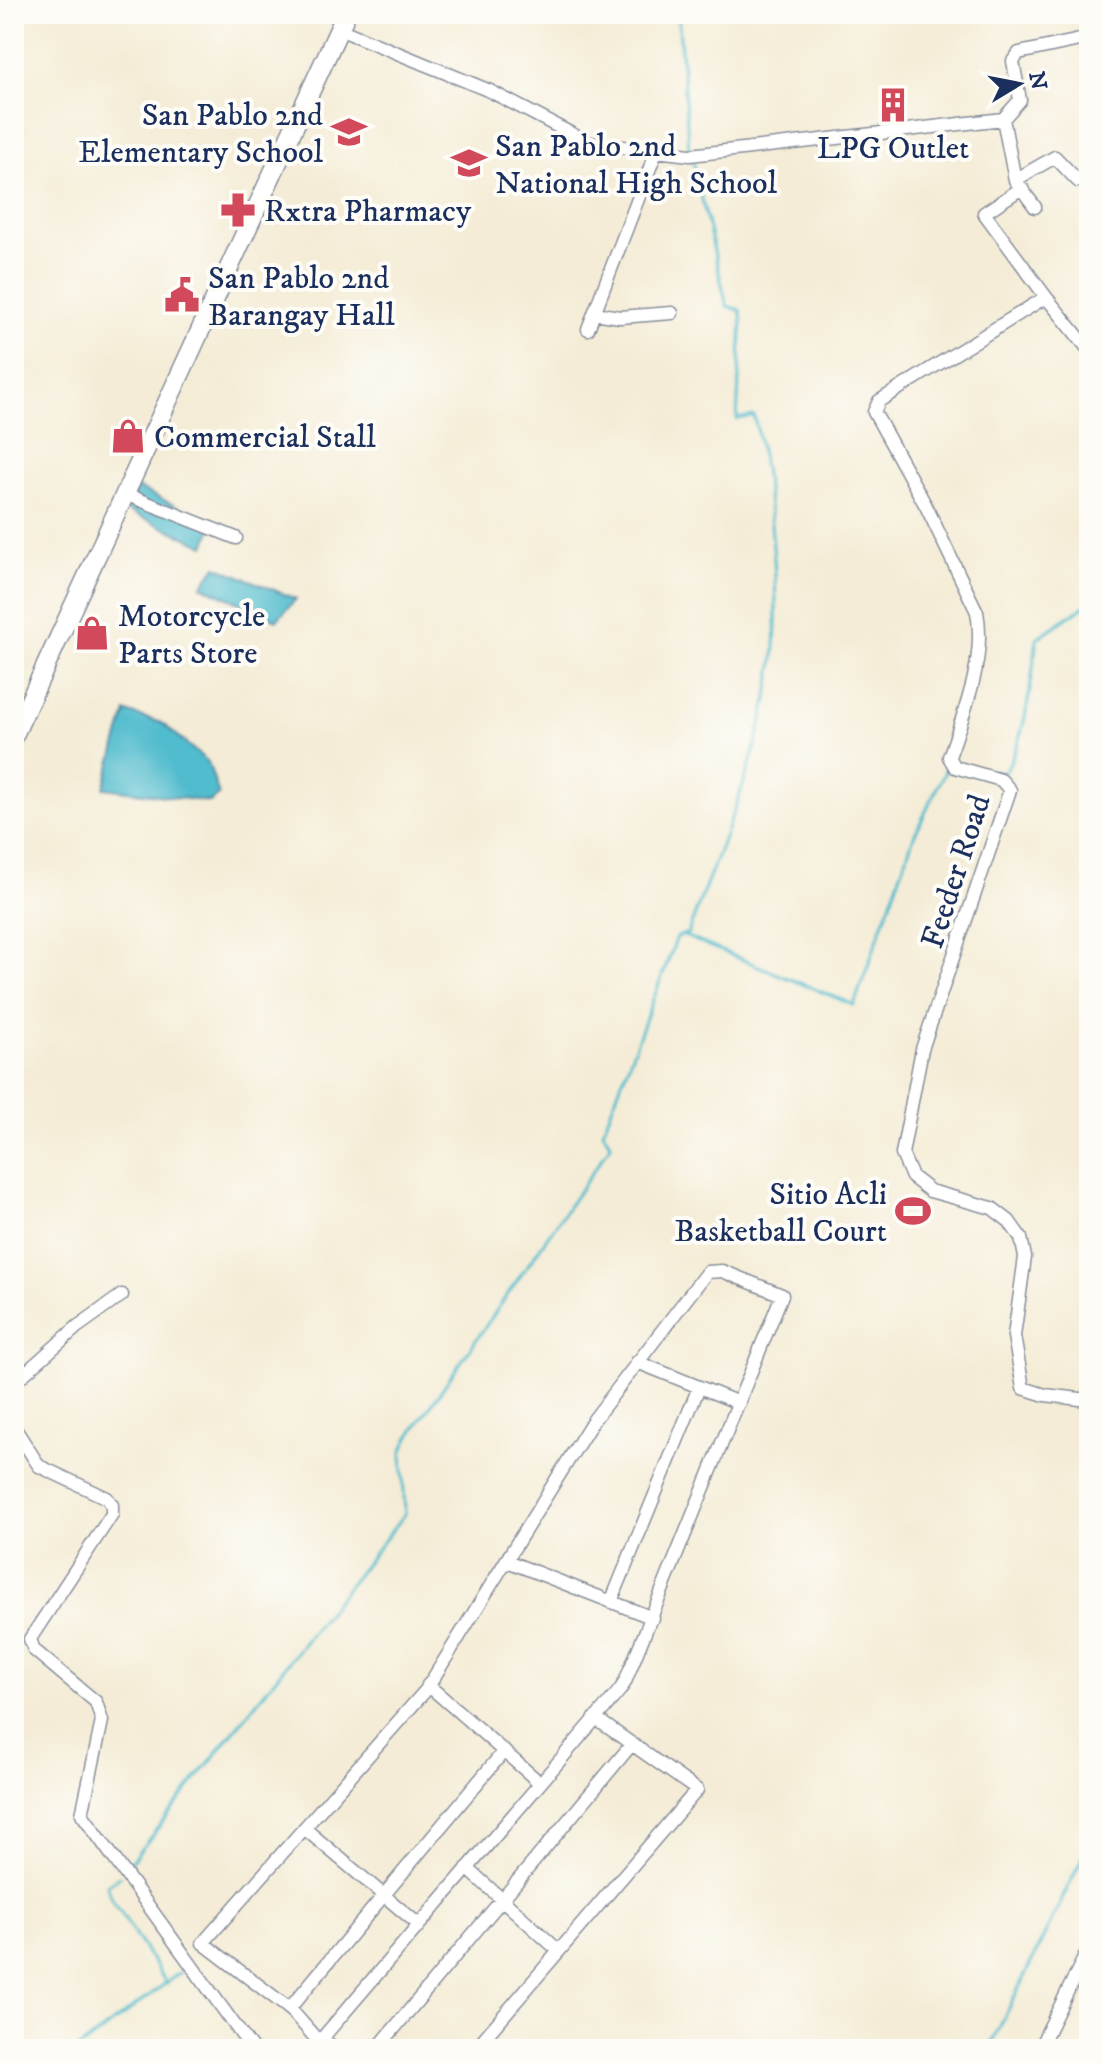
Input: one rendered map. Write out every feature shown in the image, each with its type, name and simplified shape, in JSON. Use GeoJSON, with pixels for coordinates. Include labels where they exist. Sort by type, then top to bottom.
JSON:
{"type":"FeatureCollection","features":[{"type":"Feature","properties":{"kind":"main road"},"geometry":{"type":"LineString","coordinates":[[14,735],[343,22]]}},
{"type":"Feature","properties":{"kind":"street"},"geometry":{"type":"LineString","coordinates":[[343,22],[490,91],[589,143],[690,155],[1003,119],[1020,100],[1013,61],[1019,53],[1089,38]]}},
{"type":"Feature","properties":{"kind":"street"},"geometry":{"type":"LineString","coordinates":[[1003,119],[1019,184],[1035,207]]}},
{"type":"Feature","properties":{"kind":"street"},"geometry":{"type":"LineString","coordinates":[[588,329],[656,152]]}},
{"type":"Feature","properties":{"kind":"street"},"geometry":{"type":"LineString","coordinates":[[1089,177],[1078,181],[1055,157],[984,213],[1089,350]]}},
{"type":"Feature","properties":{"kind":"street","name":"Feeder Road"},"geometry":{"type":"LineString","coordinates":[[1046,297],[879,401],[874,412],[926,506],[977,612],[980,630],[978,651],[964,714],[949,757],[955,767],[1001,780],[1010,790],[922,1049],[902,1154],[912,1177],[930,1191],[992,1208],[1009,1221],[1021,1238],[1025,1257],[1014,1336],[1023,1388],[1045,1395],[1089,1400]]}},
{"type":"Feature","properties":{"kind":"street"},"geometry":{"type":"LineString","coordinates":[[594,313],[620,317],[672,313]]}},
{"type":"Feature","properties":{"kind":"street"},"geometry":{"type":"LineString","coordinates":[[125,494],[236,538]]}},
{"type":"Feature","properties":{"kind":"street"},"geometry":{"type":"LineString","coordinates":[[318,2043],[625,1682],[782,1295],[722,1271],[707,1272],[592,1422],[428,1685],[203,1943],[289,2009],[318,2043],[335,2049]]}},
{"type":"Feature","properties":{"kind":"street"},"geometry":{"type":"LineString","coordinates":[[14,1383],[77,1327],[122,1295]]}},
{"type":"Feature","properties":{"kind":"street"},"geometry":{"type":"LineString","coordinates":[[637,1362],[739,1403]]}},
{"type":"Feature","properties":{"kind":"street"},"geometry":{"type":"LineString","coordinates":[[611,1602],[699,1387]]}},
{"type":"Feature","properties":{"kind":"street"},"geometry":{"type":"LineString","coordinates":[[14,1427],[39,1466],[107,1498],[112,1505],[112,1514],[30,1639],[34,1650],[96,1702],[101,1712],[102,1721],[81,1810],[115,1864],[252,2049]]}},
{"type":"Feature","properties":{"kind":"street"},"geometry":{"type":"LineString","coordinates":[[507,1561],[653,1618]]}},
{"type":"Feature","properties":{"kind":"street"},"geometry":{"type":"LineString","coordinates":[[428,1685],[540,1783]]}},
{"type":"Feature","properties":{"kind":"street"},"geometry":{"type":"LineString","coordinates":[[475,2049],[697,1790],[595,1718]]}},
{"type":"Feature","properties":{"kind":"street"},"geometry":{"type":"LineString","coordinates":[[377,2049],[632,1744]]}},
{"type":"Feature","properties":{"kind":"street"},"geometry":{"type":"LineString","coordinates":[[289,2009],[504,1751]]}},
{"type":"Feature","properties":{"kind":"street"},"geometry":{"type":"LineString","coordinates":[[304,1828],[419,1925]]}},
{"type":"Feature","properties":{"kind":"street"},"geometry":{"type":"LineString","coordinates":[[467,1868],[559,1951]]}},
{"type":"Feature","properties":{"kind":"street"},"geometry":{"type":"LineString","coordinates":[[1039,2049],[1089,1948]]}},
{"type":"Feature","properties":{"kind":"water"},"geometry":{"type":"Polygon","coordinates":[[[136,487],[214,524],[205,546],[125,510],[136,487]]]}},
{"type":"Feature","properties":{"kind":"water"},"geometry":{"type":"Polygon","coordinates":[[[216,566],[296,599],[277,620],[202,586],[216,566]]]}},
{"type":"Feature","properties":{"kind":"water"},"geometry":{"type":"Polygon","coordinates":[[[126,712],[162,723],[208,762],[219,795],[210,802],[104,788],[126,712]]]}},
{"type":"Feature","properties":{"kind":"waterway"},"geometry":{"type":"LineString","coordinates":[[678,14],[689,150]]}},
{"type":"Feature","properties":{"kind":"waterway"},"geometry":{"type":"LineString","coordinates":[[127,1867],[405,1514],[402,1452],[409,1437],[611,1145],[603,1131],[677,937],[688,933],[749,767],[773,665],[776,608],[772,540],[765,472],[754,416],[737,419],[740,310],[727,306],[692,157]]}},
{"type":"Feature","properties":{"kind":"waterway"},"geometry":{"type":"LineString","coordinates":[[993,772],[1005,772],[1018,742],[1027,707],[1037,638],[1089,603]]}},
{"type":"Feature","properties":{"kind":"waterway"},"geometry":{"type":"LineString","coordinates":[[682,935],[854,1005],[914,836],[948,765]]}},
{"type":"Feature","properties":{"kind":"waterway"},"geometry":{"type":"LineString","coordinates":[[989,2049],[1089,1844]]}},
{"type":"Feature","properties":{"kind":"waterway"},"geometry":{"type":"LineString","coordinates":[[120,1876],[107,1885],[112,1899],[167,1984]]}},
{"type":"Feature","properties":{"kind":"waterway"},"geometry":{"type":"LineString","coordinates":[[78,2049],[181,1972]]}},
{"type":"Feature","properties":{"kind":"place","name":"LPG Outlet"},"geometry":{"type":"Point","coordinates":[893,105]}},
{"type":"Feature","properties":{"kind":"place","name":"San Pablo 2nd Elementary School"},"geometry":{"type":"Point","coordinates":[349,132]}},
{"type":"Feature","properties":{"kind":"place","name":"San Pablo 2nd National High School"},"geometry":{"type":"Point","coordinates":[469,163]}},
{"type":"Feature","properties":{"kind":"place","name":"Rxtra Pharmacy"},"geometry":{"type":"Point","coordinates":[238,210]}},
{"type":"Feature","properties":{"kind":"place","name":"San Pablo 2nd Barangay Hall"},"geometry":{"type":"Point","coordinates":[182,295]}},
{"type":"Feature","properties":{"kind":"place","name":"Commercial Stall"},"geometry":{"type":"Point","coordinates":[128,436]}},
{"type":"Feature","properties":{"kind":"place","name":"Motorcycle Parts Store"},"geometry":{"type":"Point","coordinates":[92,633]}},
{"type":"Feature","properties":{"kind":"place","name":"Sitio Acli Basketball Court"},"geometry":{"type":"Point","coordinates":[913,1211]}}]}
